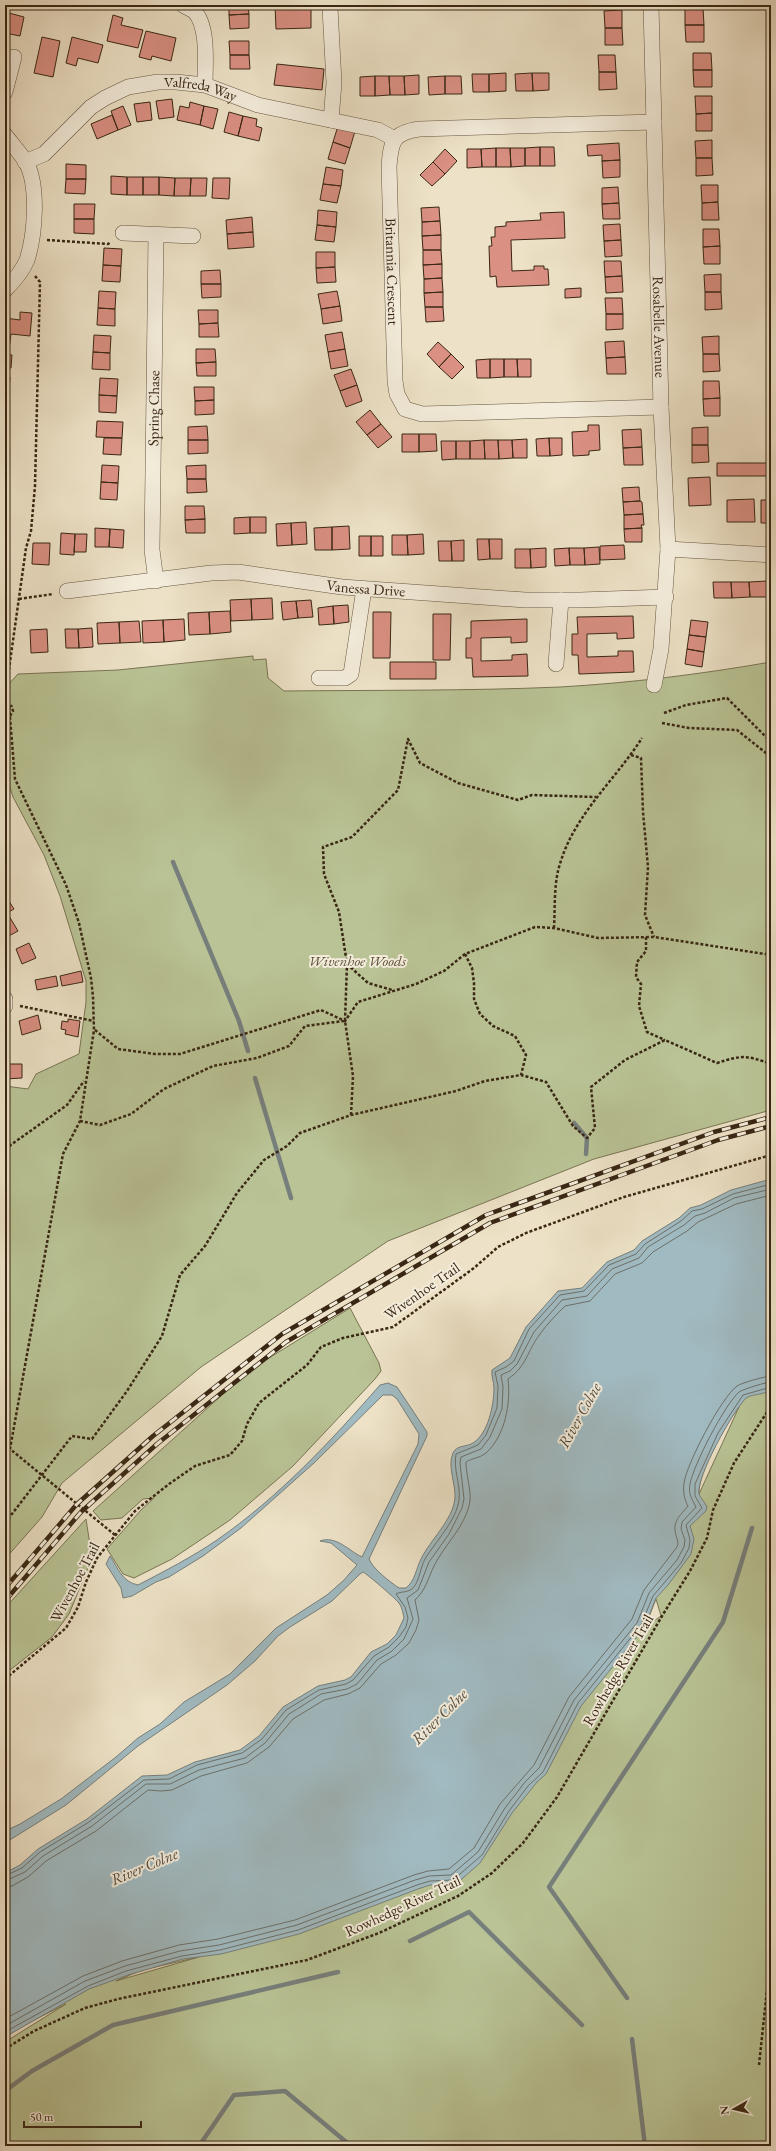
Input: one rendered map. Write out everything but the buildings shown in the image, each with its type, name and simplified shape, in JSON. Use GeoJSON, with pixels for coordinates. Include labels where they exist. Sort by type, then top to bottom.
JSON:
{"type":"FeatureCollection","features":[{"type":"Feature","properties":{"kind":"street"},"geometry":{"type":"LineString","coordinates":[[183,5],[194,11],[201,24],[204,38],[205,85]]}},
{"type":"Feature","properties":{"kind":"street","name":"Rosabelle Avenue"},"geometry":{"type":"LineString","coordinates":[[651,5],[661,407],[668,550],[666,597],[661,649],[654,685]]}},
{"type":"Feature","properties":{"kind":"street"},"geometry":{"type":"LineString","coordinates":[[330,8],[334,83],[331,120]]}},
{"type":"Feature","properties":{"kind":"street"},"geometry":{"type":"LineString","coordinates":[[5,92],[14,57]]}},
{"type":"Feature","properties":{"kind":"street","name":"Valfreda Way"},"geometry":{"type":"LineString","coordinates":[[25,162],[44,154],[91,108],[106,98],[128,87],[176,82],[205,85],[258,105],[378,130],[395,139]]}},
{"type":"Feature","properties":{"kind":"street"},"geometry":{"type":"LineString","coordinates":[[395,139],[405,131],[419,129],[654,122]]}},
{"type":"Feature","properties":{"kind":"street"},"geometry":{"type":"LineString","coordinates":[[5,135],[25,162],[33,190],[32,231],[21,271],[5,290]]}},
{"type":"Feature","properties":{"kind":"street","name":"Britannia Crescent"},"geometry":{"type":"LineString","coordinates":[[395,139],[390,151],[388,166],[395,381],[397,394],[405,409],[422,414],[661,407]]}},
{"type":"Feature","properties":{"kind":"street"},"geometry":{"type":"LineString","coordinates":[[123,233],[193,236]]}},
{"type":"Feature","properties":{"kind":"street","name":"Spring Chase"},"geometry":{"type":"LineString","coordinates":[[156,235],[152,543],[156,581]]}},
{"type":"Feature","properties":{"kind":"street"},"geometry":{"type":"LineString","coordinates":[[668,550],[771,555]]}},
{"type":"Feature","properties":{"kind":"street","name":"Vanessa Drive"},"geometry":{"type":"LineString","coordinates":[[67,591],[238,572],[364,589],[524,600],[666,597]]}},
{"type":"Feature","properties":{"kind":"street"},"geometry":{"type":"LineString","coordinates":[[320,678],[345,678],[351,674],[364,589]]}},
{"type":"Feature","properties":{"kind":"street"},"geometry":{"type":"LineString","coordinates":[[556,664],[561,600]]}},
{"type":"Feature","properties":{"kind":"path"},"geometry":{"type":"LineString","coordinates":[[32,231],[108,244],[123,233]]}},
{"type":"Feature","properties":{"kind":"path"},"geometry":{"type":"LineString","coordinates":[[21,271],[34,276],[40,282],[35,486],[31,531],[26,548],[9,673],[8,693],[10,704],[14,779],[66,885],[77,915],[91,978],[94,1030],[85,1079],[80,1121],[63,1154],[10,1449],[115,1535]]}},
{"type":"Feature","properties":{"kind":"path"},"geometry":{"type":"LineString","coordinates":[[19,599],[67,591]]}},
{"type":"Feature","properties":{"kind":"path"},"geometry":{"type":"LineString","coordinates":[[5,672],[9,673]]}},
{"type":"Feature","properties":{"kind":"path"},"geometry":{"type":"LineString","coordinates":[[664,713],[686,705],[727,698],[771,742]]}},
{"type":"Feature","properties":{"kind":"path"},"geometry":{"type":"LineString","coordinates":[[662,723],[688,728],[737,730],[771,757]]}},
{"type":"Feature","properties":{"kind":"path"},"geometry":{"type":"LineString","coordinates":[[554,928],[558,871],[574,830],[596,796],[631,755],[642,738]]}},
{"type":"Feature","properties":{"kind":"path"},"geometry":{"type":"LineString","coordinates":[[351,1115],[353,1076],[345,1021],[346,964],[339,912],[324,874],[323,847],[352,837],[398,790],[408,739],[420,763],[458,783],[518,800],[532,795],[596,796]]}},
{"type":"Feature","properties":{"kind":"path"},"geometry":{"type":"LineString","coordinates":[[631,755],[641,758],[643,812],[648,867],[645,915],[654,937]]}},
{"type":"Feature","properties":{"kind":"path"},"geometry":{"type":"LineString","coordinates":[[80,1121],[100,1126],[131,1114],[164,1089],[213,1066],[257,1058],[289,1046],[305,1026],[345,1021],[358,1002],[392,990],[416,984],[444,971],[466,954],[535,927],[554,928],[598,938],[654,937],[765,954],[771,953]]}},
{"type":"Feature","properties":{"kind":"path"},"geometry":{"type":"LineString","coordinates":[[646,937],[646,952],[638,962],[636,977],[641,984],[639,1006],[647,1032],[717,1063],[740,1056],[751,1057],[771,1064]]}},
{"type":"Feature","properties":{"kind":"path"},"geometry":{"type":"LineString","coordinates":[[466,954],[472,968],[474,999],[480,1014],[493,1026],[515,1036],[526,1054],[521,1075]]}},
{"type":"Feature","properties":{"kind":"path"},"geometry":{"type":"LineString","coordinates":[[346,964],[368,983],[392,990]]}},
{"type":"Feature","properties":{"kind":"path"},"geometry":{"type":"LineString","coordinates":[[5,1002],[94,1021]]}},
{"type":"Feature","properties":{"kind":"path"},"geometry":{"type":"LineString","coordinates":[[94,1030],[118,1049],[155,1054],[180,1054],[321,1010],[345,1021]]}},
{"type":"Feature","properties":{"kind":"path"},"geometry":{"type":"LineString","coordinates":[[5,1523],[72,1436],[84,1439],[92,1438],[127,1392],[162,1336],[180,1275],[205,1246],[237,1193],[264,1160],[287,1146],[300,1133],[351,1115],[456,1090],[485,1081],[521,1075],[546,1082],[573,1126],[586,1138],[595,1128],[591,1087],[625,1060],[665,1040]]}},
{"type":"Feature","properties":{"kind":"path"},"geometry":{"type":"LineString","coordinates":[[5,1149],[67,1105],[85,1079]]}},
{"type":"Feature","properties":{"kind":"path","name":"Wivenhoe Trail"},"geometry":{"type":"LineString","coordinates":[[5,1679],[66,1628],[78,1607],[86,1582],[97,1558],[135,1511],[194,1466],[230,1455],[242,1441],[247,1424],[259,1403],[307,1365],[321,1347],[343,1338],[393,1327],[474,1268],[498,1247],[526,1233],[624,1197],[771,1155]]}},
{"type":"Feature","properties":{"kind":"path","name":"Rowhedge River Trail"},"geometry":{"type":"LineString","coordinates":[[5,2049],[34,2031],[85,2008],[118,1999],[307,1960],[379,1933],[458,1896],[492,1872],[523,1843],[557,1797],[658,1622],[690,1571],[707,1538],[713,1510],[734,1463],[771,1406]]}},
{"type":"Feature","properties":{"kind":"path"},"geometry":{"type":"LineString","coordinates":[[760,2065],[771,1952]]}},
{"type":"Feature","properties":{"kind":"green space","name":"Wivenhoe Woods"},"geometry":{"type":"Polygon","coordinates":[[[253,656],[253,660],[266,659],[268,678],[284,691],[456,690],[560,687],[666,678],[771,662],[771,1110],[594,1159],[388,1241],[201,1367],[62,1483],[42,1517],[5,1559],[5,1086],[28,1089],[36,1074],[79,1054],[86,1002],[86,981],[60,896],[44,855],[13,797],[5,772],[5,688],[18,674],[118,670],[253,656]]]}},
{"type":"Feature","properties":{"kind":"green space"},"geometry":{"type":"Polygon","coordinates":[[[771,1296],[771,2133],[763,2146],[5,2146],[5,2042],[66,2004],[18,2028],[5,2037],[5,1979],[86,1921],[771,1296]],[[739,1407],[713,1449],[703,1474],[699,1494],[739,1407]],[[656,1599],[645,1627],[661,1616],[656,1599]],[[199,1957],[142,1970],[116,1981],[199,1957]]]}},
{"type":"Feature","properties":{"kind":"green space"},"geometry":{"type":"Polygon","coordinates":[[[350,1308],[379,1363],[381,1371],[375,1379],[293,1466],[230,1520],[172,1559],[134,1578],[123,1574],[107,1549],[141,1510],[154,1498],[143,1499],[122,1518],[101,1520],[93,1511],[242,1377],[264,1361],[350,1308]]]}},
{"type":"Feature","properties":{"kind":"green space"},"geometry":{"type":"Polygon","coordinates":[[[86,1519],[92,1558],[69,1614],[52,1637],[5,1674],[5,1608],[86,1519]]]}},
{"type":"Feature","properties":{"kind":"water","name":"River Colne"},"geometry":{"type":"Polygon","coordinates":[[[771,1179],[771,1389],[765,1393],[752,1395],[746,1398],[733,1416],[716,1444],[703,1474],[699,1494],[707,1507],[706,1511],[690,1526],[694,1539],[691,1554],[668,1585],[656,1598],[644,1628],[581,1706],[546,1774],[537,1782],[512,1813],[480,1863],[456,1884],[430,1885],[299,1934],[221,1954],[183,1959],[128,1975],[89,1989],[5,2037],[5,1873],[20,1865],[38,1849],[87,1819],[142,1776],[167,1775],[195,1762],[240,1750],[259,1736],[283,1707],[318,1686],[345,1680],[351,1677],[371,1652],[387,1644],[396,1635],[404,1618],[400,1605],[363,1572],[332,1601],[278,1636],[255,1661],[227,1685],[138,1746],[66,1805],[5,1843],[5,1831],[20,1824],[61,1799],[116,1757],[138,1738],[160,1724],[184,1702],[230,1674],[276,1628],[327,1595],[344,1580],[357,1565],[331,1543],[320,1541],[331,1540],[337,1542],[362,1557],[418,1444],[419,1434],[397,1399],[392,1395],[383,1395],[314,1463],[241,1528],[203,1556],[169,1577],[156,1582],[132,1596],[123,1598],[121,1588],[106,1564],[110,1556],[124,1578],[138,1585],[198,1552],[217,1540],[262,1506],[343,1427],[380,1385],[388,1383],[397,1387],[427,1432],[427,1436],[369,1559],[378,1571],[391,1582],[399,1588],[406,1588],[413,1578],[425,1552],[446,1522],[453,1506],[455,1493],[451,1470],[451,1458],[454,1450],[473,1443],[483,1433],[486,1426],[494,1395],[492,1370],[510,1358],[526,1327],[558,1291],[582,1288],[607,1262],[634,1250],[642,1241],[679,1218],[690,1208],[701,1205],[731,1190],[771,1179]]]}},
{"type":"Feature","properties":{"kind":"waterway"},"geometry":{"type":"LineString","coordinates":[[173,862],[239,1021],[248,1051]]}},
{"type":"Feature","properties":{"kind":"waterway"},"geometry":{"type":"LineString","coordinates":[[255,1078],[291,1198]]}},
{"type":"Feature","properties":{"kind":"waterway"},"geometry":{"type":"LineString","coordinates":[[574,1123],[587,1138],[586,1154]]}},
{"type":"Feature","properties":{"kind":"waterway"},"geometry":{"type":"LineString","coordinates":[[627,1998],[549,1887],[723,1622],[752,1528]]}},
{"type":"Feature","properties":{"kind":"waterway"},"geometry":{"type":"LineString","coordinates":[[410,1941],[469,1912],[582,2025]]}},
{"type":"Feature","properties":{"kind":"waterway"},"geometry":{"type":"LineString","coordinates":[[5,2091],[32,2071],[113,2025],[338,1972]]}},
{"type":"Feature","properties":{"kind":"waterway"},"geometry":{"type":"LineString","coordinates":[[632,2039],[645,2146]]}},
{"type":"Feature","properties":{"kind":"waterway"},"geometry":{"type":"LineString","coordinates":[[199,2146],[234,2095],[285,2091],[351,2146]]}},
{"type":"Feature","properties":{"kind":"railway"},"geometry":{"type":"LineString","coordinates":[[5,1588],[77,1504],[153,1436],[282,1334],[486,1215],[714,1132],[771,1117]]}},
{"type":"Feature","properties":{"kind":"railway"},"geometry":{"type":"LineString","coordinates":[[5,1601],[81,1512],[157,1444],[286,1342],[490,1223],[718,1140],[771,1126]]}}]}
